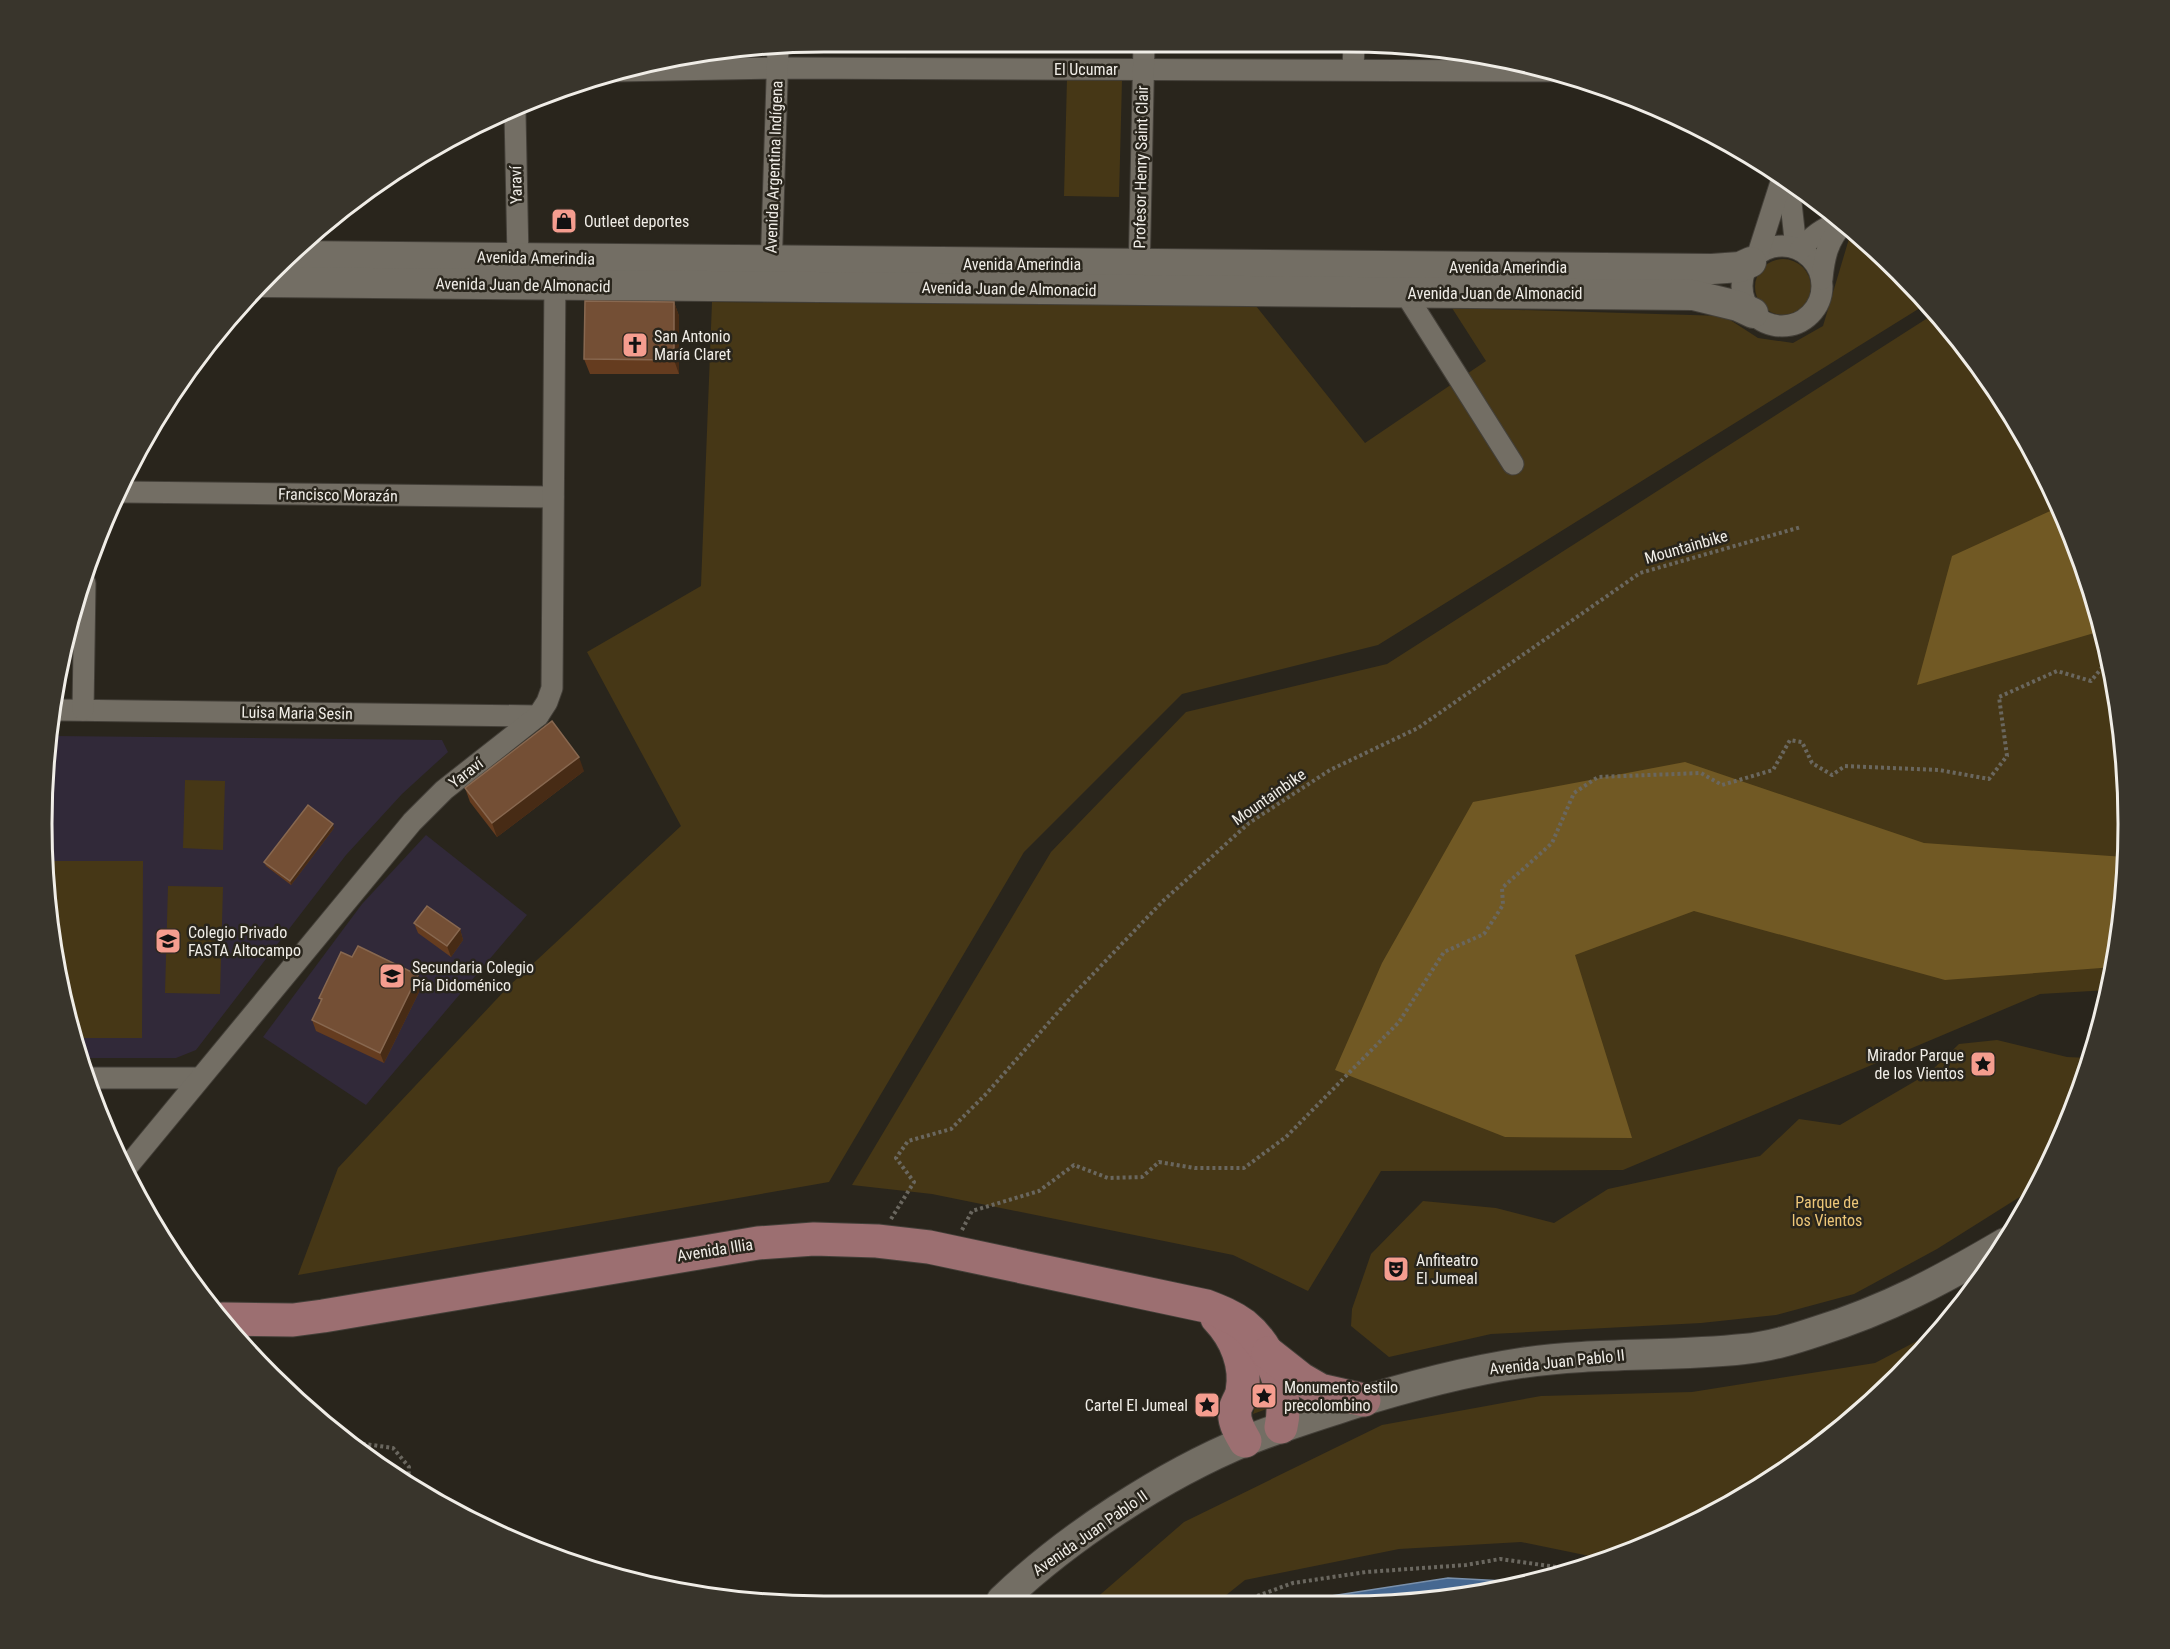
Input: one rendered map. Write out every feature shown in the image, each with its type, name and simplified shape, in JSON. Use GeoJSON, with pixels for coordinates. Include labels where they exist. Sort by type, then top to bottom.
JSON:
{"type":"FeatureCollection","features":[{"type":"Feature","properties":{"kind":"main road","name":"Avenida Illia"},"geometry":{"type":"LineString","coordinates":[[232,1319],[293,1320],[323,1316],[758,1243],[814,1239],[866,1240],[950,1251],[1206,1306],[1228,1315],[1246,1327],[1265,1350],[1301,1379],[1320,1390],[1364,1400]]}},
{"type":"Feature","properties":{"kind":"main road"},"geometry":{"type":"LineString","coordinates":[[1206,1306],[1225,1326],[1240,1353],[1244,1374],[1242,1394],[1235,1410],[1236,1426],[1245,1441]]}},
{"type":"Feature","properties":{"kind":"main road","name":"Avenida Illia"},"geometry":{"type":"LineString","coordinates":[[1265,1350],[1281,1386],[1284,1409],[1281,1427]]}},
{"type":"Feature","properties":{"kind":"street","name":"Profesor Henry Saint Clair"},"geometry":{"type":"LineString","coordinates":[[1139,277],[1144,52]]}},
{"type":"Feature","properties":{"kind":"street"},"geometry":{"type":"LineString","coordinates":[[1353,69],[1354,52]]}},
{"type":"Feature","properties":{"kind":"street","name":"El Ucumar"},"geometry":{"type":"LineString","coordinates":[[682,66],[778,58],[1144,69],[1511,71]]}},
{"type":"Feature","properties":{"kind":"street","name":"Avenida Argentina Indígena"},"geometry":{"type":"LineString","coordinates":[[771,274],[778,58]]}},
{"type":"Feature","properties":{"kind":"street","name":"Yaraví"},"geometry":{"type":"LineString","coordinates":[[514,118],[518,258]]}},
{"type":"Feature","properties":{"kind":"street"},"geometry":{"type":"LineString","coordinates":[[1780,187],[1754,258],[1745,271],[1743,282],[1747,304],[1763,321],[1776,325],[1789,325],[1811,314],[1819,303],[1824,256],[1837,230]]}},
{"type":"Feature","properties":{"kind":"street"},"geometry":{"type":"LineString","coordinates":[[1788,193],[1798,249]]}},
{"type":"Feature","properties":{"kind":"street"},"geometry":{"type":"LineString","coordinates":[[1798,249],[1826,227],[1832,226]]}},
{"type":"Feature","properties":{"kind":"street"},"geometry":{"type":"LineString","coordinates":[[1754,258],[1769,248],[1781,246],[1798,249],[1810,257],[1817,266],[1822,280]]}},
{"type":"Feature","properties":{"kind":"street","name":"Avenida Amerindia"},"geometry":{"type":"LineString","coordinates":[[303,256],[518,258],[555,272],[1139,277],[1719,269],[1740,267],[1754,258]]}},
{"type":"Feature","properties":{"kind":"street","name":"Avenida Juan de Almonacid"},"geometry":{"type":"LineString","coordinates":[[277,282],[555,272]]}},
{"type":"Feature","properties":{"kind":"street","name":"Yaraví"},"geometry":{"type":"LineString","coordinates":[[131,1163],[412,822],[444,790],[538,716],[547,702],[552,688],[555,272]]}},
{"type":"Feature","properties":{"kind":"street","name":"Avenida Juan de Almonacid"},"geometry":{"type":"LineString","coordinates":[[1139,277],[1405,293],[1693,295],[1738,306],[1753,313]]}},
{"type":"Feature","properties":{"kind":"street"},"geometry":{"type":"LineString","coordinates":[[1405,293],[1513,464]]}},
{"type":"Feature","properties":{"kind":"street","name":"Francisco Morazán"},"geometry":{"type":"LineString","coordinates":[[128,492],[553,497]]}},
{"type":"Feature","properties":{"kind":"street"},"geometry":{"type":"LineString","coordinates":[[83,710],[85,605]]}},
{"type":"Feature","properties":{"kind":"street","name":"Luisa Maria Sesin"},"geometry":{"type":"LineString","coordinates":[[61,710],[538,716]]}},
{"type":"Feature","properties":{"kind":"street"},"geometry":{"type":"LineString","coordinates":[[95,1078],[200,1078]]}},
{"type":"Feature","properties":{"kind":"street","name":"Avenida Juan Pablo II"},"geometry":{"type":"LineString","coordinates":[[1007,1596],[1056,1553],[1150,1490],[1245,1441],[1281,1427],[1425,1383],[1523,1363],[1746,1349],[1792,1340],[1852,1321],[1908,1297],[1987,1253]]}},
{"type":"Feature","properties":{"kind":"path","name":"Mountainbike"},"geometry":{"type":"LineString","coordinates":[[889,1223],[914,1182],[896,1158],[908,1141],[951,1129],[987,1093],[1073,995],[1162,902],[1249,823],[1330,770],[1418,728],[1640,573],[1801,527]]}},
{"type":"Feature","properties":{"kind":"path"},"geometry":{"type":"LineString","coordinates":[[950,1251],[972,1211],[1039,1191],[1074,1165],[1108,1178],[1142,1177],[1159,1162],[1195,1168],[1244,1168],[1253,1162],[1286,1137],[1399,1022],[1444,952],[1484,934],[1503,905],[1502,888],[1552,843],[1574,793],[1598,777],[1701,773],[1722,784],[1773,770],[1790,740],[1802,742],[1812,763],[1832,775],[1845,766],[1939,770],[1989,779],[2007,756],[1999,697],[2057,670],[2091,681],[2102,668]]}},
{"type":"Feature","properties":{"kind":"path"},"geometry":{"type":"LineString","coordinates":[[365,1444],[393,1448],[409,1467],[409,1474]]}},
{"type":"Feature","properties":{"kind":"path"},"geometry":{"type":"LineString","coordinates":[[1257,1596],[1293,1583],[1413,1568],[1466,1565],[1500,1560],[1555,1567]]}},
{"type":"Feature","properties":{"kind":"shaded area"},"geometry":{"type":"Polygon","coordinates":[[[2051,511],[2077,576],[2093,633],[1917,685],[1952,556],[2051,511]]]}},
{"type":"Feature","properties":{"kind":"shaded area","name":"Colegio Privado FASTA Altocampo"},"geometry":{"type":"Polygon","coordinates":[[[58,736],[442,740],[448,752],[402,794],[346,855],[196,1050],[176,1058],[89,1058],[67,975],[54,875],[52,824],[58,736]]]}},
{"type":"Feature","properties":{"kind":"shaded area"},"geometry":{"type":"Polygon","coordinates":[[[1685,762],[1924,843],[2117,856],[2111,925],[2104,968],[1945,980],[1694,911],[1575,955],[1632,1138],[1505,1137],[1335,1070],[1382,963],[1473,802],[1685,762]]]}},
{"type":"Feature","properties":{"kind":"shaded area","name":"Secundaria Colegio Pía Didoménico"},"geometry":{"type":"Polygon","coordinates":[[[426,835],[527,915],[366,1105],[263,1037],[362,904],[426,835]]]}},
{"type":"Feature","properties":{"kind":"green space"},"geometry":{"type":"Polygon","coordinates":[[[1067,79],[1122,80],[1119,197],[1064,196],[1067,79]]]}},
{"type":"Feature","properties":{"kind":"green space"},"geometry":{"type":"Polygon","coordinates":[[[1849,239],[1919,308],[1378,645],[1182,694],[1024,852],[829,1182],[298,1275],[338,1168],[509,986],[681,826],[587,652],[701,586],[712,302],[1256,306],[1365,443],[1486,361],[1452,308],[1724,316],[1758,338],[1793,343],[1823,326],[1849,239]]]}},
{"type":"Feature","properties":{"kind":"green space"},"geometry":{"type":"Polygon","coordinates":[[[1777,259],[1789,259],[1799,263],[1807,271],[1811,287],[1807,303],[1799,311],[1789,315],[1777,315],[1767,311],[1759,303],[1755,293],[1755,281],[1759,271],[1767,263],[1777,259]]]}},
{"type":"Feature","properties":{"kind":"green space"},"geometry":{"type":"Polygon","coordinates":[[[1928,318],[1987,396],[2038,483],[2077,576],[2091,625],[2103,674],[2111,724],[2118,824],[2111,925],[2099,991],[2040,994],[1623,1170],[1381,1171],[1308,1291],[1233,1255],[932,1194],[852,1185],[1051,852],[1186,712],[1387,664],[1928,318]]]}},
{"type":"Feature","properties":{"kind":"green space"},"geometry":{"type":"Polygon","coordinates":[[[185,780],[225,781],[223,850],[183,848],[185,780]]]}},
{"type":"Feature","properties":{"kind":"green space"},"geometry":{"type":"Polygon","coordinates":[[[53,861],[143,861],[142,1038],[83,1038],[67,975],[59,925],[53,861]]]}},
{"type":"Feature","properties":{"kind":"green space"},"geometry":{"type":"Polygon","coordinates":[[[168,886],[223,887],[220,994],[165,993],[168,886]]]}},
{"type":"Feature","properties":{"kind":"green space","name":"Parque de los Vientos"},"geometry":{"type":"Polygon","coordinates":[[[1997,1040],[2067,1057],[2081,1058],[2059,1120],[2022,1196],[1937,1249],[1854,1294],[1776,1315],[1701,1323],[1491,1334],[1389,1357],[1351,1326],[1352,1309],[1371,1254],[1423,1201],[1496,1208],[1554,1223],[1608,1189],[1760,1156],[1799,1119],[1840,1125],[1929,1073],[1959,1044],[1997,1040]]]}},
{"type":"Feature","properties":{"kind":"green space"},"geometry":{"type":"Polygon","coordinates":[[[1921,1339],[1855,1405],[1774,1466],[1732,1493],[1687,1517],[1594,1556],[1521,1542],[1399,1549],[1245,1580],[1225,1596],[1099,1596],[1184,1522],[1382,1425],[1541,1396],[1692,1392],[1875,1363],[1921,1339]]]}},
{"type":"Feature","properties":{"kind":"green space"},"geometry":{"type":"Polygon","coordinates":[[[1255,1363],[1277,1405],[1253,1414],[1257,1400],[1255,1363]]]}},
{"type":"Feature","properties":{"kind":"water"},"geometry":{"type":"Polygon","coordinates":[[[1448,1578],[1501,1581],[1396,1595],[1331,1596],[1448,1578]]]}},
{"type":"Feature","properties":{"kind":"building","name":"San Antonio María Claret"},"geometry":{"type":"Polygon","coordinates":[[[585,301],[674,302],[674,360],[584,359],[585,301]]]}},
{"type":"Feature","properties":{"kind":"building"},"geometry":{"type":"Polygon","coordinates":[[[552,721],[579,757],[492,823],[465,788],[552,721]]]}},
{"type":"Feature","properties":{"kind":"building"},"geometry":{"type":"Polygon","coordinates":[[[308,805],[333,824],[290,881],[264,862],[308,805]]]}},
{"type":"Feature","properties":{"kind":"building"},"geometry":{"type":"Polygon","coordinates":[[[427,906],[460,929],[447,946],[414,923],[427,906]]]}},
{"type":"Feature","properties":{"kind":"building"},"geometry":{"type":"Polygon","coordinates":[[[358,946],[418,975],[380,1053],[312,1020],[322,999],[319,998],[341,952],[352,957],[358,946]]]}},
{"type":"Feature","properties":{"kind":"place","name":"Outleet deportes"},"geometry":{"type":"Point","coordinates":[564,221]}},
{"type":"Feature","properties":{"kind":"place","name":"San Antonio María Claret"},"geometry":{"type":"Point","coordinates":[635,345]}},
{"type":"Feature","properties":{"kind":"place","name":"Colegio Privado FASTA Altocampo"},"geometry":{"type":"Point","coordinates":[168,941]}},
{"type":"Feature","properties":{"kind":"place","name":"Secundaria Colegio Pía Didoménico"},"geometry":{"type":"Point","coordinates":[392,976]}},
{"type":"Feature","properties":{"kind":"place","name":"Mirador Parque de los Vientos"},"geometry":{"type":"Point","coordinates":[1983,1064]}},
{"type":"Feature","properties":{"kind":"place","name":"Anfiteatro El Jumeal"},"geometry":{"type":"Point","coordinates":[1396,1269]}},
{"type":"Feature","properties":{"kind":"place","name":"Monumento estilo precolombino"},"geometry":{"type":"Point","coordinates":[1264,1396]}},
{"type":"Feature","properties":{"kind":"place","name":"Cartel El Jumeal"},"geometry":{"type":"Point","coordinates":[1207,1405]}}]}
